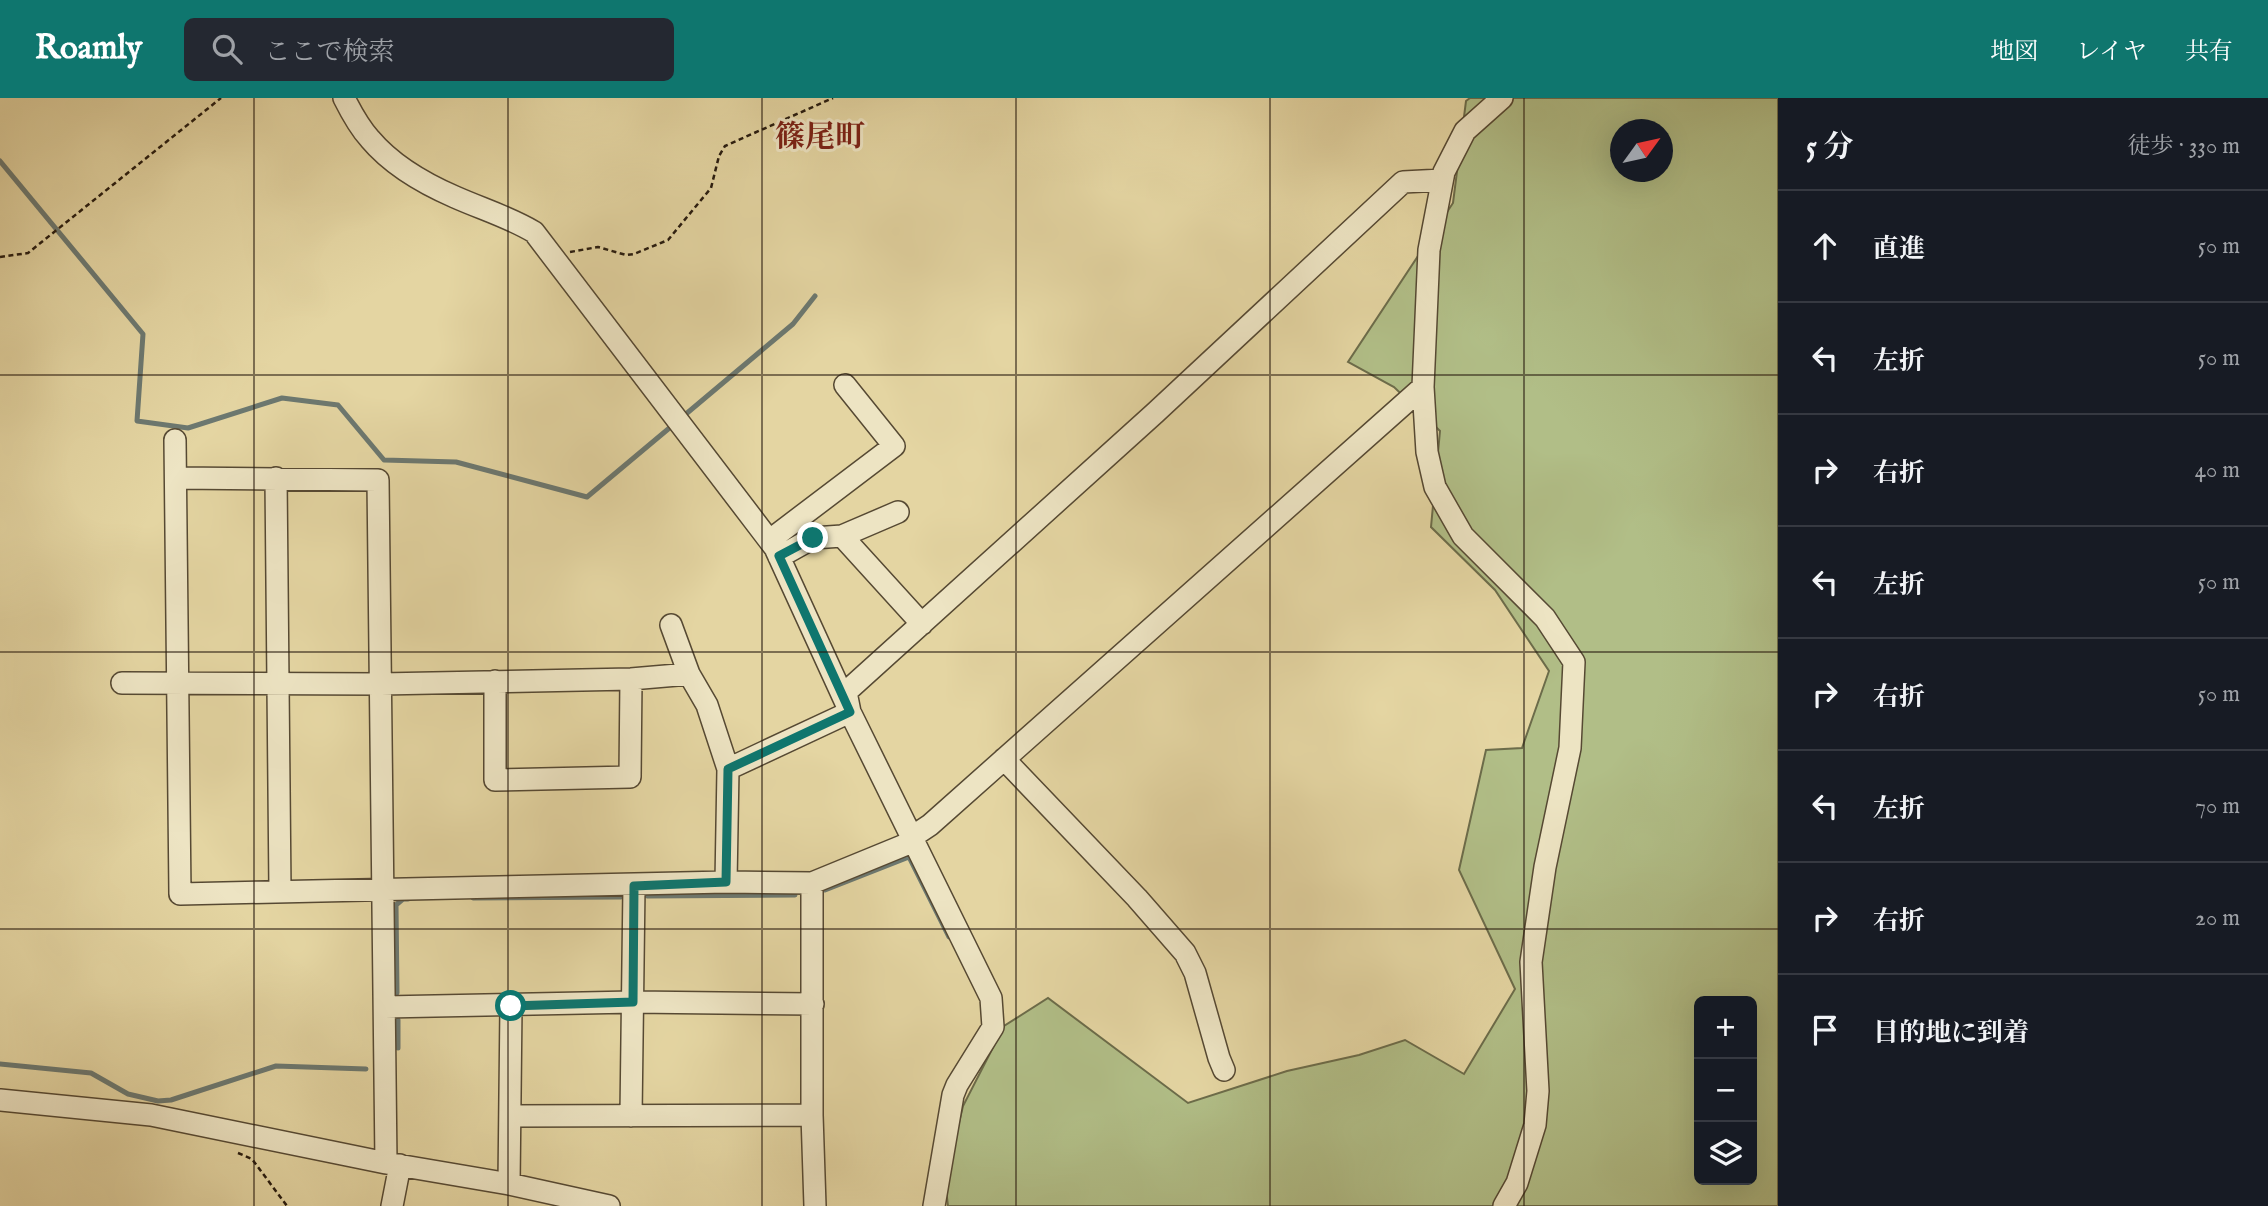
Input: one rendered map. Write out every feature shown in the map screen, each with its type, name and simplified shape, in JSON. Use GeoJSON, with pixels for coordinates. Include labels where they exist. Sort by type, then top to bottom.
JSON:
{"type":"FeatureCollection","features":[{"type":"Feature","properties":{"kind":"street"},"geometry":{"type":"LineString","coordinates":[[344,98],[357,123],[384,153],[442,191],[515,220],[534,232],[775,548],[912,842],[991,998],[993,1027],[953,1096],[934,1206]]}},
{"type":"Feature","properties":{"kind":"street"},"geometry":{"type":"LineString","coordinates":[[1502,98],[1465,131],[1444,172],[1430,250],[1423,387],[1427,452],[1435,487],[1463,536],[1545,618],[1574,662],[1570,748],[1545,867],[1531,962],[1538,1091],[1535,1125],[1517,1183],[1504,1206]]}},
{"type":"Feature","properties":{"kind":"street"},"geometry":{"type":"LineString","coordinates":[[850,712],[846,692],[1403,182],[1442,180]]}},
{"type":"Feature","properties":{"kind":"street"},"geometry":{"type":"LineString","coordinates":[[775,548],[894,446],[845,385]]}},
{"type":"Feature","properties":{"kind":"street"},"geometry":{"type":"LineString","coordinates":[[175,440],[180,894],[726,882],[812,883],[912,842],[918,833],[1152,630],[1423,387]]}},
{"type":"Feature","properties":{"kind":"street"},"geometry":{"type":"LineString","coordinates":[[176,478],[378,480],[381,889],[393,1164],[392,1206]]}},
{"type":"Feature","properties":{"kind":"street"},"geometry":{"type":"LineString","coordinates":[[276,478],[281,891]]}},
{"type":"Feature","properties":{"kind":"street"},"geometry":{"type":"LineString","coordinates":[[775,548],[813,538],[842,536],[898,512]]}},
{"type":"Feature","properties":{"kind":"street"},"geometry":{"type":"LineString","coordinates":[[842,536],[922,624]]}},
{"type":"Feature","properties":{"kind":"street"},"geometry":{"type":"LineString","coordinates":[[671,625],[689,674],[707,705],[728,769],[726,882]]}},
{"type":"Feature","properties":{"kind":"street"},"geometry":{"type":"LineString","coordinates":[[122,683],[380,684],[631,679],[689,674]]}},
{"type":"Feature","properties":{"kind":"street"},"geometry":{"type":"LineString","coordinates":[[495,681],[495,780],[508,780],[630,777],[631,679]]}},
{"type":"Feature","properties":{"kind":"street"},"geometry":{"type":"LineString","coordinates":[[728,769],[850,712]]}},
{"type":"Feature","properties":{"kind":"street"},"geometry":{"type":"LineString","coordinates":[[1004,759],[1137,898],[1185,953],[1195,973],[1224,1070]]}},
{"type":"Feature","properties":{"kind":"street"},"geometry":{"type":"LineString","coordinates":[[812,883],[811,1115],[815,1206]]}},
{"type":"Feature","properties":{"kind":"street"},"geometry":{"type":"LineString","coordinates":[[632,1116],[634,886]]}},
{"type":"Feature","properties":{"kind":"street"},"geometry":{"type":"LineString","coordinates":[[385,1007],[633,1002],[813,1004]]}},
{"type":"Feature","properties":{"kind":"street"},"geometry":{"type":"LineString","coordinates":[[509,1184],[511,1006]]}},
{"type":"Feature","properties":{"kind":"street"},"geometry":{"type":"LineString","coordinates":[[0,1100],[151,1115],[609,1206]]}},
{"type":"Feature","properties":{"kind":"street"},"geometry":{"type":"LineString","coordinates":[[510,1116],[811,1115]]}},
{"type":"Feature","properties":{"kind":"path"},"geometry":{"type":"LineString","coordinates":[[0,257],[27,253],[221,98]]}},
{"type":"Feature","properties":{"kind":"path"},"geometry":{"type":"LineString","coordinates":[[553,255],[598,247],[626,255],[634,254],[668,240],[711,188],[719,156],[725,146],[832,98]]}},
{"type":"Feature","properties":{"kind":"path"},"geometry":{"type":"LineString","coordinates":[[227,1148],[252,1159],[287,1206]]}},
{"type":"Feature","properties":{"kind":"green space"},"geometry":{"type":"Polygon","coordinates":[[[1470,98],[1778,98],[1778,1206],[948,1206],[945,1181],[963,1106],[1004,1026],[1048,998],[1188,1103],[1287,1071],[1359,1055],[1405,1040],[1464,1074],[1515,989],[1459,870],[1486,750],[1522,748],[1549,671],[1495,590],[1431,527],[1440,431],[1394,387],[1348,362],[1453,203],[1466,101],[1470,98]]]}},
{"type":"Feature","properties":{"kind":"waterway"},"geometry":{"type":"LineString","coordinates":[[0,161],[143,334],[137,421],[188,428],[282,398],[338,405],[384,460],[456,462],[587,497],[673,425]]}},
{"type":"Feature","properties":{"kind":"waterway"},"geometry":{"type":"LineString","coordinates":[[680,419],[793,324],[815,296]]}},
{"type":"Feature","properties":{"kind":"waterway"},"geometry":{"type":"LineString","coordinates":[[825,890],[909,857],[949,937]]}},
{"type":"Feature","properties":{"kind":"waterway"},"geometry":{"type":"LineString","coordinates":[[647,896],[795,895]]}},
{"type":"Feature","properties":{"kind":"waterway"},"geometry":{"type":"LineString","coordinates":[[473,898],[621,897]]}},
{"type":"Feature","properties":{"kind":"waterway"},"geometry":{"type":"LineString","coordinates":[[397,993],[396,905],[403,899],[408,899]]}},
{"type":"Feature","properties":{"kind":"waterway"},"geometry":{"type":"LineString","coordinates":[[398,1020],[398,1048]]}},
{"type":"Feature","properties":{"kind":"waterway"},"geometry":{"type":"LineString","coordinates":[[0,1064],[91,1073],[128,1094],[158,1101],[171,1100],[276,1066],[366,1069]]}},
{"type":"Feature","properties":{"kind":"district","name":"篠尾町"},"geometry":{"type":"Point","coordinates":[820,136]}},
{"type":"Feature","properties":{"kind":"route"},"geometry":{"type":"LineString","coordinates":[[511,1006],[633,1002],[634,886],[726,882],[728,769],[850,712],[779,556],[813,538]]}}]}
